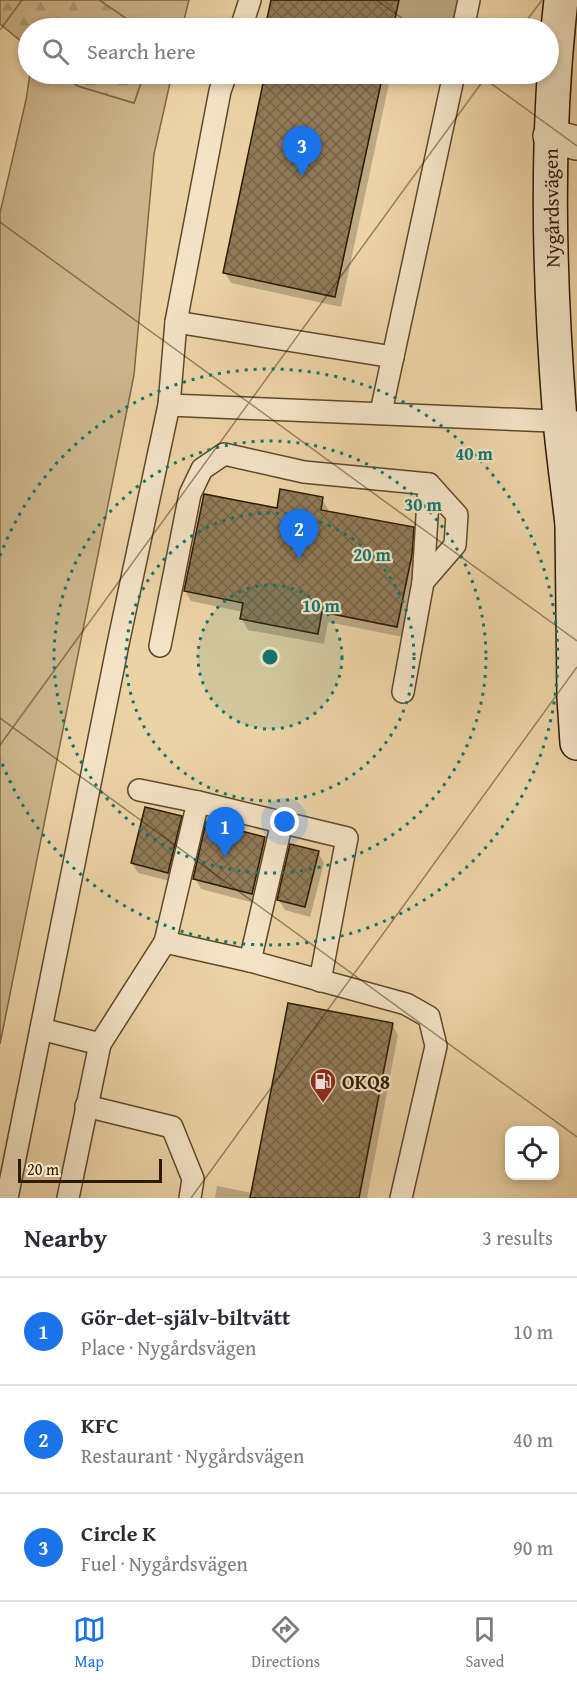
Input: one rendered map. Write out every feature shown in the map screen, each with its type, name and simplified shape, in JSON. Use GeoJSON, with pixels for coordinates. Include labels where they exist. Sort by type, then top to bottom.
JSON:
{"type":"FeatureCollection","features":[{"type":"Feature","properties":{"kind":"street","name":"Nygårdsvägen"},"geometry":{"type":"LineString","coordinates":[[561,0],[563,139],[550,229],[569,421],[573,524],[574,698],[577,743]]}},
{"type":"Feature","properties":{"kind":"street","name":"Nygårdsvägen"},"geometry":{"type":"LineString","coordinates":[[573,524],[577,481]]}},
{"type":"Feature","properties":{"kind":"lane"},"geometry":{"type":"LineString","coordinates":[[244,18],[250,0]]}},
{"type":"Feature","properties":{"kind":"lane"},"geometry":{"type":"LineString","coordinates":[[466,18],[470,0]]}},
{"type":"Feature","properties":{"kind":"lane"},"geometry":{"type":"LineString","coordinates":[[7,1198],[119,639],[169,405],[176,322],[222,84]]}},
{"type":"Feature","properties":{"kind":"lane"},"geometry":{"type":"LineString","coordinates":[[381,412],[452,84]]}},
{"type":"Feature","properties":{"kind":"lane"},"geometry":{"type":"LineString","coordinates":[[176,322],[393,357]]}},
{"type":"Feature","properties":{"kind":"lane"},"geometry":{"type":"LineString","coordinates":[[169,405],[569,421]]}},
{"type":"Feature","properties":{"kind":"lane"},"geometry":{"type":"LineString","coordinates":[[160,646],[190,495],[202,469],[224,454],[304,472],[429,484],[457,515],[455,545],[423,582]]}},
{"type":"Feature","properties":{"kind":"lane"},"geometry":{"type":"LineString","coordinates":[[403,692],[423,582],[429,484]]}},
{"type":"Feature","properties":{"kind":"lane"},"geometry":{"type":"LineString","coordinates":[[139,790],[347,838],[320,981]]}},
{"type":"Feature","properties":{"kind":"lane"},"geometry":{"type":"LineString","coordinates":[[68,1198],[100,1044],[165,942],[198,802]]}},
{"type":"Feature","properties":{"kind":"lane"},"geometry":{"type":"LineString","coordinates":[[250,961],[282,822]]}},
{"type":"Feature","properties":{"kind":"lane"},"geometry":{"type":"LineString","coordinates":[[165,942],[250,961],[406,1004],[429,1017],[436,1046],[401,1198]]}},
{"type":"Feature","properties":{"kind":"lane"},"geometry":{"type":"LineString","coordinates":[[41,1029],[100,1044]]}},
{"type":"Feature","properties":{"kind":"lane"},"geometry":{"type":"LineString","coordinates":[[87,1106],[172,1127],[193,1179],[190,1198]]}},
{"type":"Feature","properties":{"kind":"green space"},"geometry":{"type":"Polygon","coordinates":[[[0,0],[99,0],[125,18],[18,18],[18,39],[0,24],[0,0]]]}},
{"type":"Feature","properties":{"kind":"green space"},"geometry":{"type":"Polygon","coordinates":[[[99,0],[189,0],[184,18],[125,18],[99,0]]]}},
{"type":"Feature","properties":{"kind":"green space"},"geometry":{"type":"Polygon","coordinates":[[[28,84],[75,84],[134,103],[141,84],[170,84],[154,154],[134,375],[0,1044],[0,213],[28,84]]]}},
{"type":"Feature","properties":{"kind":"green space"},"geometry":{"type":"Polygon","coordinates":[[[75,84],[141,84],[134,103],[75,84]]]}},
{"type":"Feature","properties":{"kind":"building"},"geometry":{"type":"Polygon","coordinates":[[[271,0],[399,0],[395,18],[267,18],[271,0]]]}},
{"type":"Feature","properties":{"kind":"building"},"geometry":{"type":"Polygon","coordinates":[[[263,84],[381,84],[335,297],[223,273],[263,84]]]}},
{"type":"Feature","properties":{"kind":"building"},"geometry":{"type":"Polygon","coordinates":[[[280,489],[323,497],[321,510],[414,527],[412,555],[397,627],[322,612],[318,634],[240,619],[243,603],[184,591],[204,494],[277,508],[280,489]]]}},
{"type":"Feature","properties":{"kind":"building"},"geometry":{"type":"Polygon","coordinates":[[[145,807],[182,816],[168,873],[131,863],[145,807]]]}},
{"type":"Feature","properties":{"kind":"building"},"geometry":{"type":"Polygon","coordinates":[[[206,822],[265,837],[252,894],[193,879],[206,822]]]}},
{"type":"Feature","properties":{"kind":"building"},"geometry":{"type":"Polygon","coordinates":[[[290,844],[319,851],[305,907],[277,900],[290,844]]]}},
{"type":"Feature","properties":{"kind":"building","name":"OKQ8"},"geometry":{"type":"Polygon","coordinates":[[[288,1003],[393,1023],[359,1198],[250,1198],[288,1003]]]}},
{"type":"Feature","properties":{"kind":"place","name":"Circle K"},"geometry":{"type":"Point","coordinates":[302,176]}},
{"type":"Feature","properties":{"kind":"place","name":"KFC"},"geometry":{"type":"Point","coordinates":[299,559]}},
{"type":"Feature","properties":{"kind":"place","name":"Gör-det-själv-biltvätt"},"geometry":{"type":"Point","coordinates":[225,857]}},
{"type":"Feature","properties":{"kind":"place","name":"OKQ8"},"geometry":{"type":"Point","coordinates":[323,1104]}}]}
